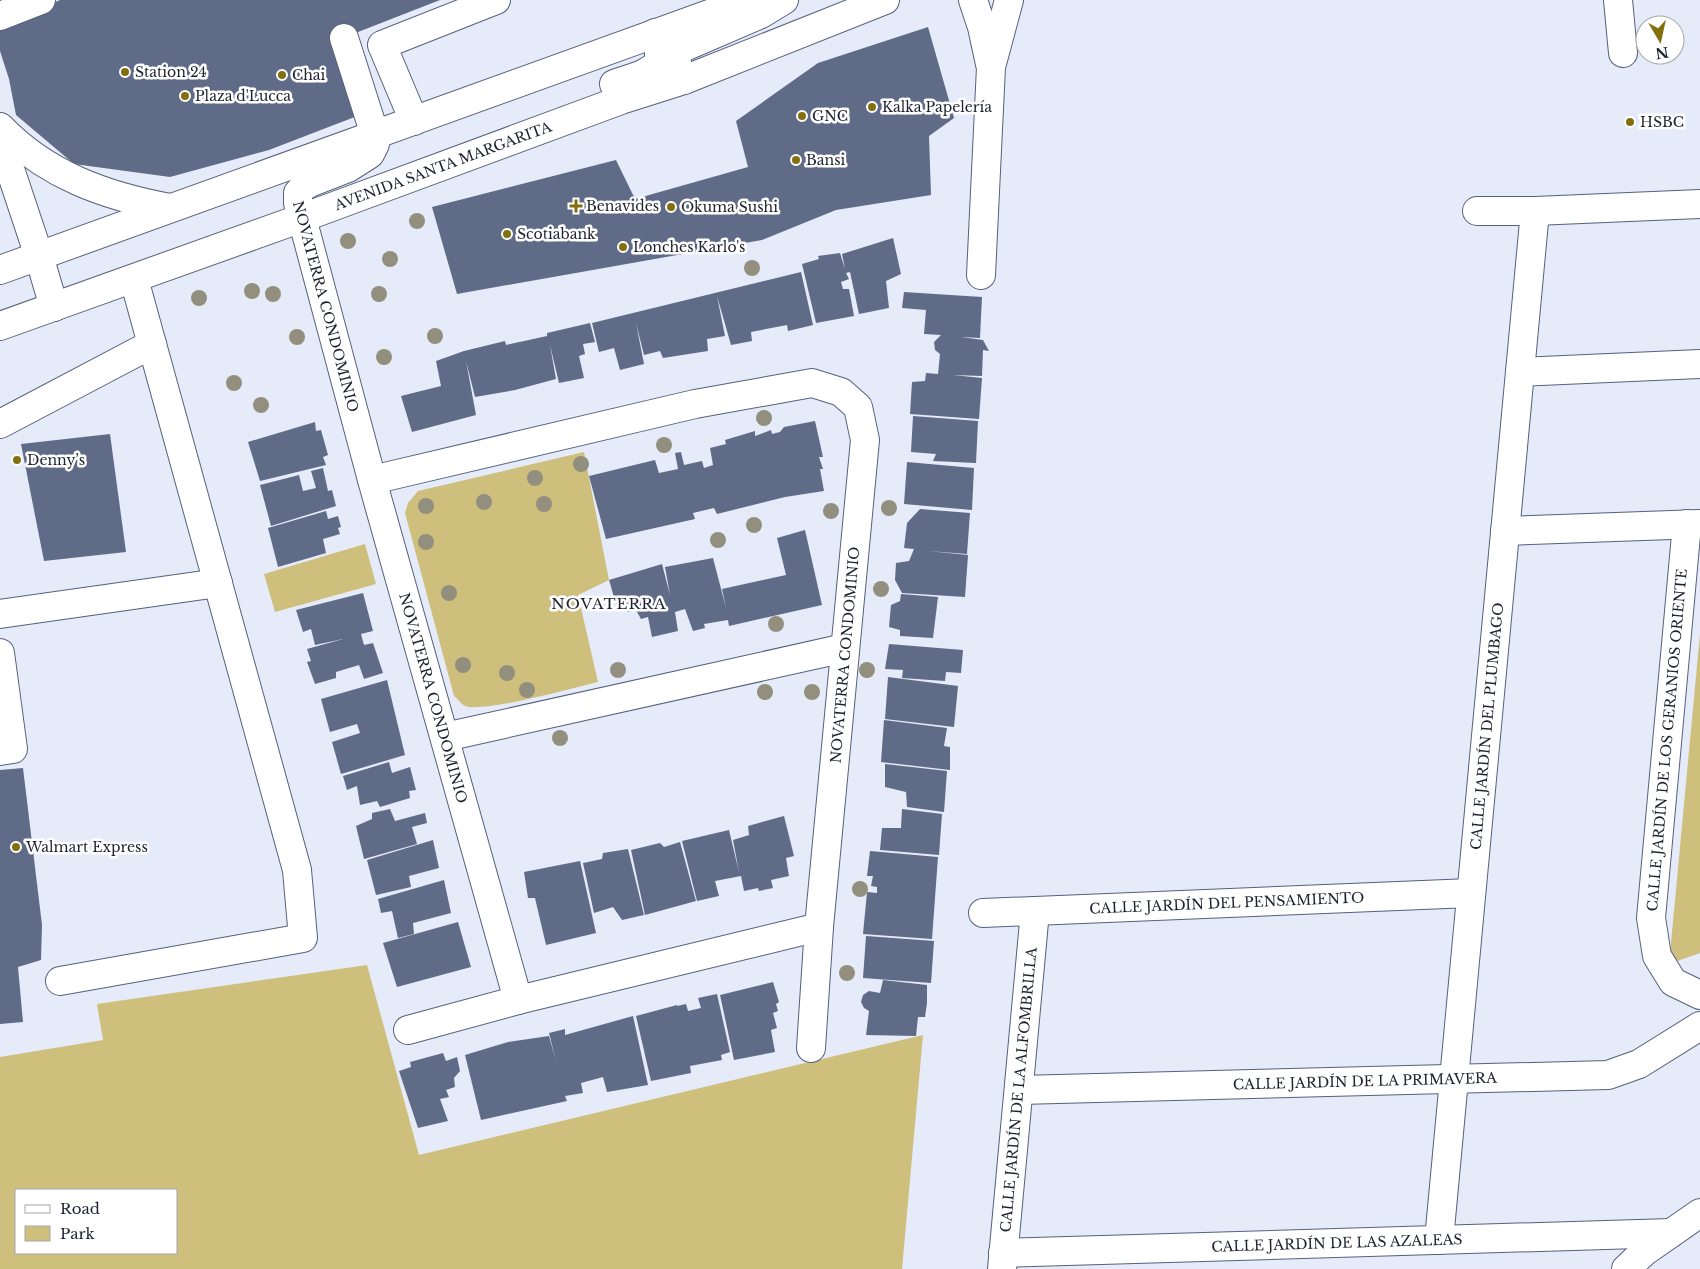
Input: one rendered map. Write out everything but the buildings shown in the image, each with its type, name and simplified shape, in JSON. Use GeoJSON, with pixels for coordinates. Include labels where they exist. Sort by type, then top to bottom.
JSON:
{"type":"FeatureCollection","features":[{"type":"Feature","properties":{"kind":"street"},"geometry":{"type":"LineString","coordinates":[[0,16],[41,0]]}},
{"type":"Feature","properties":{"kind":"street"},"geometry":{"type":"LineString","coordinates":[[414,121],[382,45],[496,0]]}},
{"type":"Feature","properties":{"kind":"street"},"geometry":{"type":"LineString","coordinates":[[0,270],[748,0]]}},
{"type":"Feature","properties":{"kind":"street"},"geometry":{"type":"LineString","coordinates":[[684,80],[677,70],[676,57],[680,49],[761,14],[784,0]]}},
{"type":"Feature","properties":{"kind":"street","name":"AVENIDA SANTA MARGARITA"},"geometry":{"type":"LineString","coordinates":[[0,326],[302,218],[621,100],[684,80],[885,0]]}},
{"type":"Feature","properties":{"kind":"street"},"geometry":{"type":"LineString","coordinates":[[973,0],[982,27],[991,67]]}},
{"type":"Feature","properties":{"kind":"street"},"geometry":{"type":"LineString","coordinates":[[981,275],[991,67],[1009,0]]}},
{"type":"Feature","properties":{"kind":"street"},"geometry":{"type":"LineString","coordinates":[[1618,0],[1623,53]]}},
{"type":"Feature","properties":{"kind":"street"},"geometry":{"type":"LineString","coordinates":[[537,131],[553,115],[571,102],[596,90],[640,76],[651,70],[659,62],[659,46],[655,34]]}},
{"type":"Feature","properties":{"kind":"street"},"geometry":{"type":"LineString","coordinates":[[344,38],[375,135]]}},
{"type":"Feature","properties":{"kind":"street"},"geometry":{"type":"LineString","coordinates":[[0,127],[34,158],[58,172],[109,194],[170,208]]}},
{"type":"Feature","properties":{"kind":"street","name":"NOVATERRA CONDOMINIO"},"geometry":{"type":"LineString","coordinates":[[375,135],[375,144],[370,154],[348,168],[304,186],[298,193],[298,203],[372,480],[518,1000]]}},
{"type":"Feature","properties":{"kind":"street"},"geometry":{"type":"LineString","coordinates":[[0,139],[8,194],[39,256],[54,307]]}},
{"type":"Feature","properties":{"kind":"street"},"geometry":{"type":"LineString","coordinates":[[1477,210],[1535,211],[1700,204]]}},
{"type":"Feature","properties":{"kind":"street","name":"CALLE JARDÍN DEL PLUMBAGO"},"geometry":{"type":"LineString","coordinates":[[1439,1240],[1535,211]]}},
{"type":"Feature","properties":{"kind":"street"},"geometry":{"type":"LineString","coordinates":[[60,981],[303,938],[297,870],[134,279]]}},
{"type":"Feature","properties":{"kind":"street"},"geometry":{"type":"LineString","coordinates":[[0,424],[152,344]]}},
{"type":"Feature","properties":{"kind":"street"},"geometry":{"type":"LineString","coordinates":[[1520,372],[1700,364]]}},
{"type":"Feature","properties":{"kind":"street","name":"NOVATERRA CONDOMINIO"},"geometry":{"type":"LineString","coordinates":[[372,480],[695,404],[812,383],[841,392],[858,407],[865,440],[819,927],[811,1048]]}},
{"type":"Feature","properties":{"kind":"street"},"geometry":{"type":"LineString","coordinates":[[1505,531],[1694,524]]}},
{"type":"Feature","properties":{"kind":"street","name":"CALLE JARDÍN DE LOS GERANIOS ORIENTE"},"geometry":{"type":"LineString","coordinates":[[1673,982],[1657,956],[1651,918],[1694,524]]}},
{"type":"Feature","properties":{"kind":"street"},"geometry":{"type":"LineString","coordinates":[[0,614],[218,583]]}},
{"type":"Feature","properties":{"kind":"street"},"geometry":{"type":"LineString","coordinates":[[445,738],[845,648]]}},
{"type":"Feature","properties":{"kind":"street"},"geometry":{"type":"LineString","coordinates":[[0,653],[13,750],[0,751]]}},
{"type":"Feature","properties":{"kind":"street","name":"CALLE JARDÍN DEL PENSAMIENTO"},"geometry":{"type":"LineString","coordinates":[[983,913],[1471,893]]}},
{"type":"Feature","properties":{"kind":"street","name":"CALLE JARDÍN DE LA ALFOMBRILLA"},"geometry":{"type":"LineString","coordinates":[[1003,1261],[1035,911]]}},
{"type":"Feature","properties":{"kind":"street"},"geometry":{"type":"LineString","coordinates":[[408,1030],[518,1000],[819,927]]}},
{"type":"Feature","properties":{"kind":"street"},"geometry":{"type":"LineString","coordinates":[[1673,982],[1700,972]]}},
{"type":"Feature","properties":{"kind":"street"},"geometry":{"type":"LineString","coordinates":[[1673,982],[1700,995]]}},
{"type":"Feature","properties":{"kind":"street","name":"CALLE JARDÍN DE LA PRIMAVERA"},"geometry":{"type":"LineString","coordinates":[[1019,1090],[1608,1075],[1639,1064],[1700,1026]]}},
{"type":"Feature","properties":{"kind":"street"},"geometry":{"type":"LineString","coordinates":[[1626,1269],[1644,1252],[1700,1213]]}},
{"type":"Feature","properties":{"kind":"street","name":"CALLE JARDÍN DE LAS AZALEAS"},"geometry":{"type":"LineString","coordinates":[[1003,1261],[1439,1240],[1671,1233]]}},
{"type":"Feature","properties":{"kind":"green space"},"geometry":{"type":"Polygon","coordinates":[[[584,452],[609,580],[578,595],[598,682],[509,703],[490,706],[465,706],[454,696],[405,513],[408,503],[418,491],[584,452]]]}},
{"type":"Feature","properties":{"kind":"green space"},"geometry":{"type":"Polygon","coordinates":[[[365,544],[376,584],[275,612],[264,574],[365,544]]]}},
{"type":"Feature","properties":{"kind":"green space"},"geometry":{"type":"Polygon","coordinates":[[[1700,634],[1700,953],[1669,964],[1700,634]]]}},
{"type":"Feature","properties":{"kind":"green space"},"geometry":{"type":"Polygon","coordinates":[[[367,965],[419,1155],[923,1035],[902,1269],[0,1269],[0,1057],[103,1040],[97,1004],[367,965]]]}},
{"type":"Feature","properties":{"kind":"place","name":"Station 24"},"geometry":{"type":"Point","coordinates":[125,72]}},
{"type":"Feature","properties":{"kind":"place","name":"Chai"},"geometry":{"type":"Point","coordinates":[282,75]}},
{"type":"Feature","properties":{"kind":"place","name":"Plaza d'Lucca"},"geometry":{"type":"Point","coordinates":[185,96]}},
{"type":"Feature","properties":{"kind":"place","name":"Kalka Papelería"},"geometry":{"type":"Point","coordinates":[872,107]}},
{"type":"Feature","properties":{"kind":"place","name":"GNC"},"geometry":{"type":"Point","coordinates":[802,116]}},
{"type":"Feature","properties":{"kind":"place","name":"HSBC"},"geometry":{"type":"Point","coordinates":[1630,122]}},
{"type":"Feature","properties":{"kind":"place","name":"Bansi"},"geometry":{"type":"Point","coordinates":[796,160]}},
{"type":"Feature","properties":{"kind":"place","name":"Benavides"},"geometry":{"type":"Point","coordinates":[576,206]}},
{"type":"Feature","properties":{"kind":"place","name":"Okuma Sushi"},"geometry":{"type":"Point","coordinates":[671,207]}},
{"type":"Feature","properties":{"kind":"place","name":"Scotiabank"},"geometry":{"type":"Point","coordinates":[507,234]}},
{"type":"Feature","properties":{"kind":"place","name":"Lonches Karlo's"},"geometry":{"type":"Point","coordinates":[623,247]}},
{"type":"Feature","properties":{"kind":"place","name":"Denny’s"},"geometry":{"type":"Point","coordinates":[17,460]}},
{"type":"Feature","properties":{"kind":"place","name":"Walmart Express"},"geometry":{"type":"Point","coordinates":[16,847]}},
{"type":"Feature","properties":{"kind":"district","name":"NOVATERRA"},"geometry":{"type":"Point","coordinates":[609,604]}}]}
